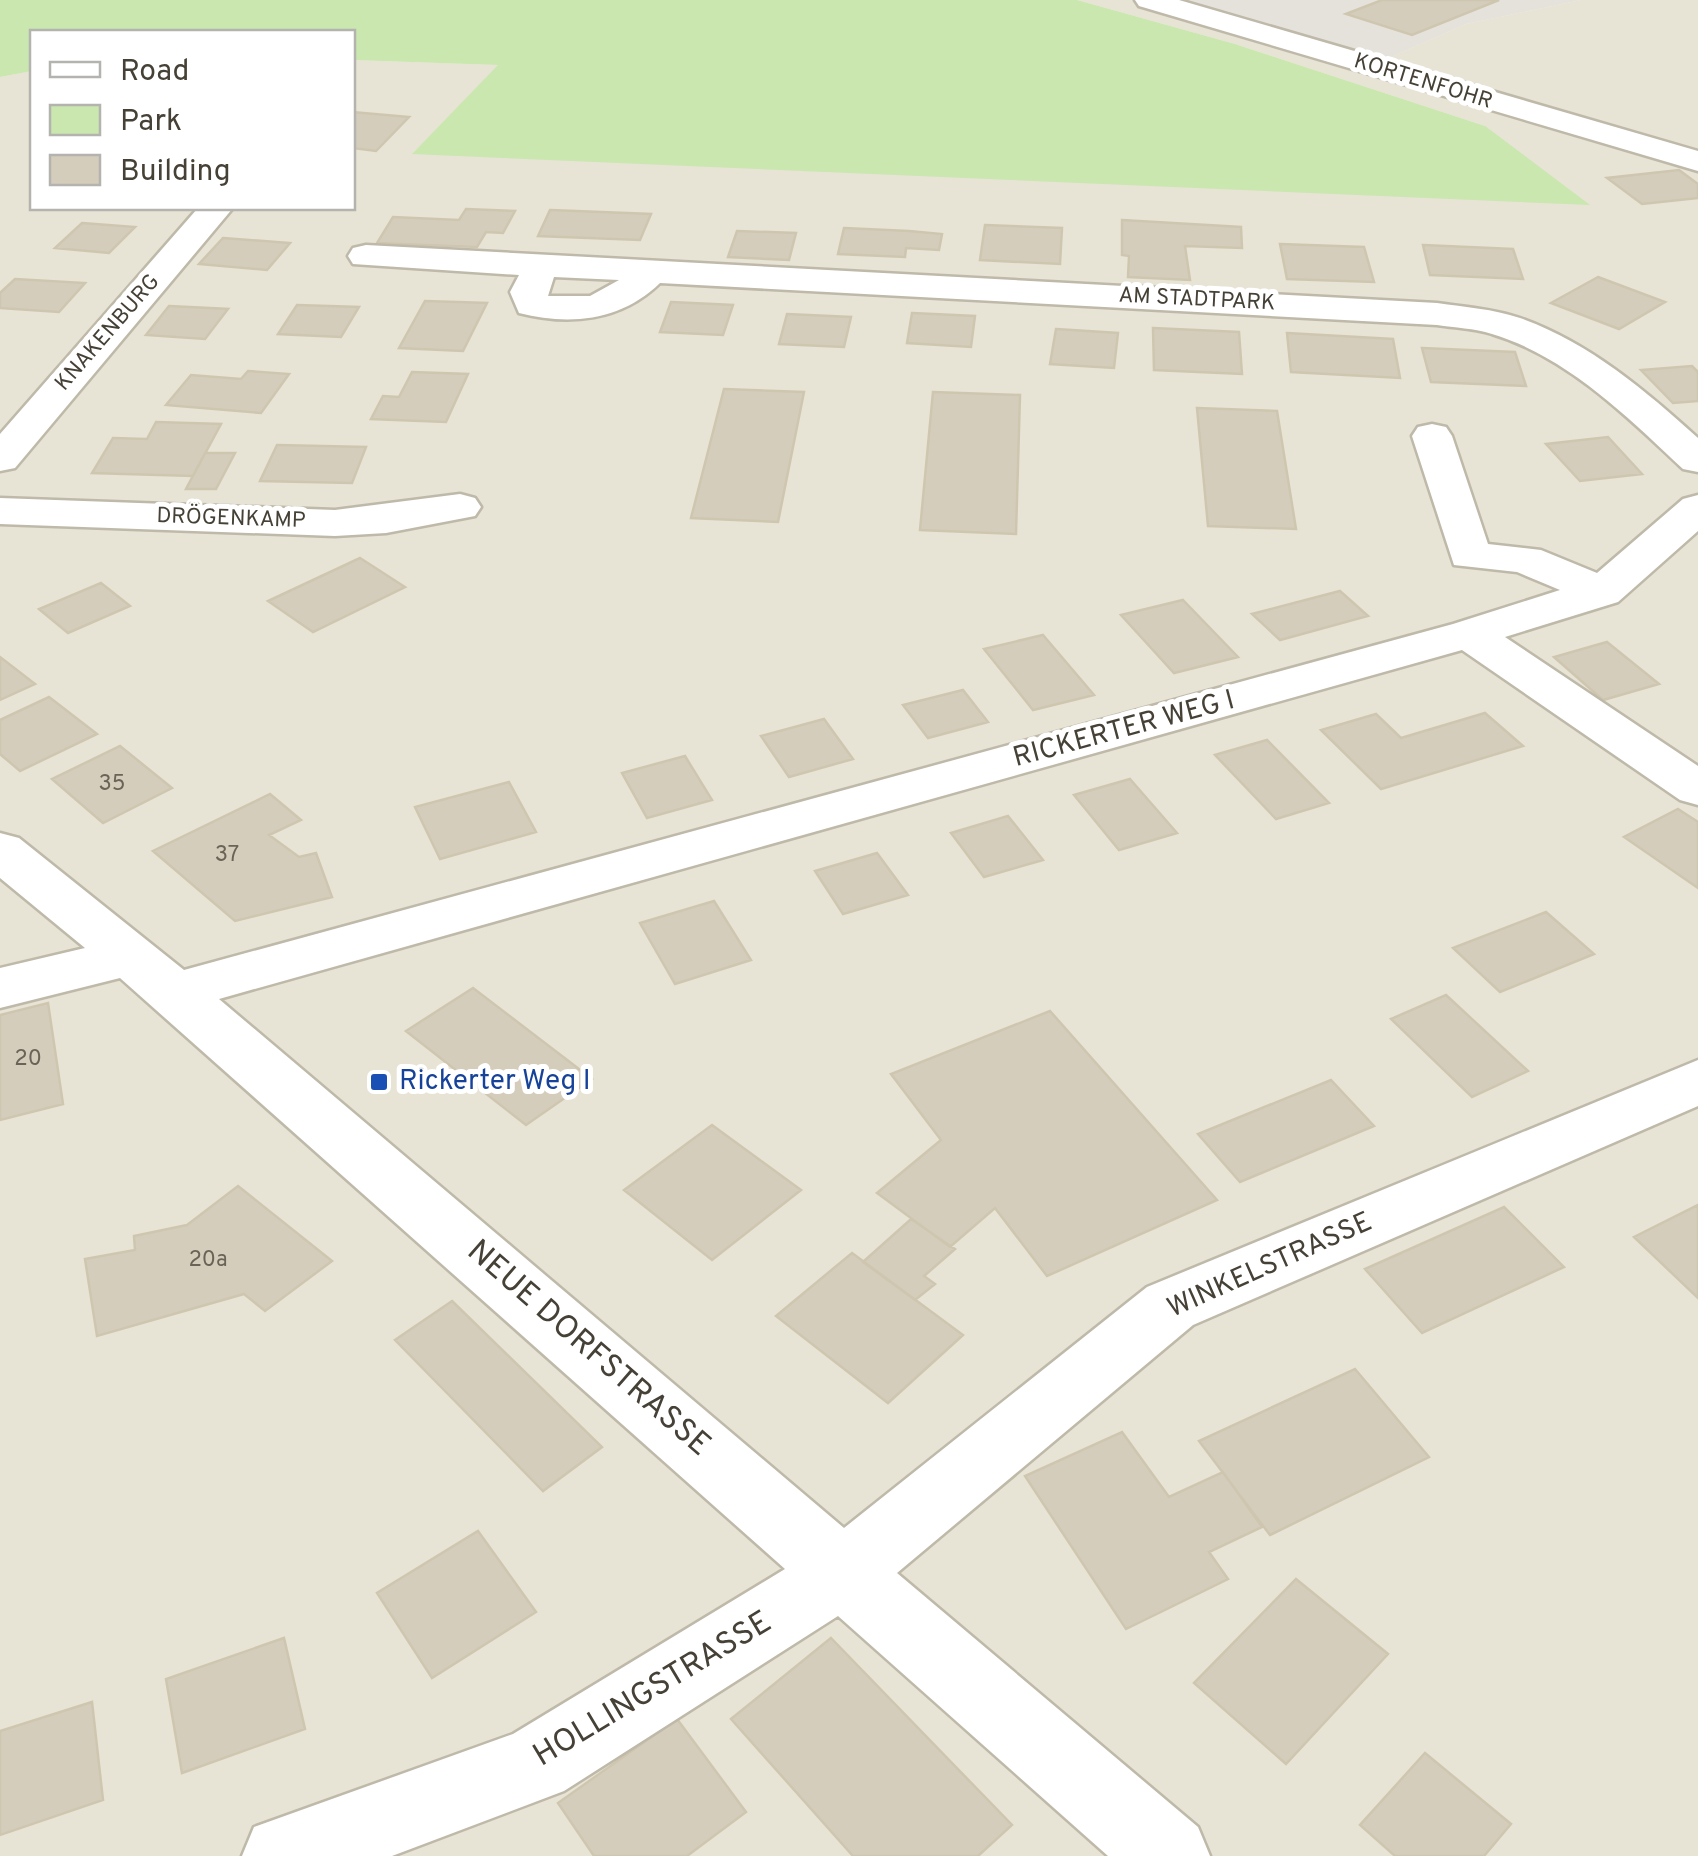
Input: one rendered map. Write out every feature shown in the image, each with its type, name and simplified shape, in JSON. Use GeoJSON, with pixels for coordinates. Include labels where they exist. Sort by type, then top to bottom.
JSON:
{"type":"FeatureCollection","features":[{"type":"Feature","properties":{"kind":"street","name":"KORTENFOHR"},"geometry":{"type":"LineString","coordinates":[[1150,0],[1698,161]]}},
{"type":"Feature","properties":{"kind":"street","name":"KNAKENBURG"},"geometry":{"type":"LineString","coordinates":[[0,460],[214,210]]}},
{"type":"Feature","properties":{"kind":"street","name":"AM STADTPARK"},"geometry":{"type":"LineString","coordinates":[[366,256],[1436,314],[1503,325],[1547,344],[1638,404],[1698,460]]}},
{"type":"Feature","properties":{"kind":"street"},"geometry":{"type":"LineString","coordinates":[[1432,436],[1470,556],[1525,559],[1602,592]]}},
{"type":"Feature","properties":{"kind":"street","name":"DRÖGENKAMP"},"geometry":{"type":"LineString","coordinates":[[0,510],[334,523],[386,520],[460,507]]}},
{"type":"Feature","properties":{"kind":"street","name":"RICKERTER WEG I"},"geometry":{"type":"LineString","coordinates":[[0,988],[153,974],[1469,634],[1602,592],[1698,508]]}},
{"type":"Feature","properties":{"kind":"street"},"geometry":{"type":"LineString","coordinates":[[1469,634],[1698,789]]}},
{"type":"Feature","properties":{"kind":"street","name":"NEUE DORFSTRASSE"},"geometry":{"type":"LineString","coordinates":[[0,850],[153,974],[846,1571],[1169,1856]]}},
{"type":"Feature","properties":{"kind":"street","name":"WINKELSTRASSE"},"geometry":{"type":"LineString","coordinates":[[846,1571],[1170,1306],[1698,1082]]}},
{"type":"Feature","properties":{"kind":"street","name":"HOLLINGSTRASSE"},"geometry":{"type":"LineString","coordinates":[[283,1856],[536,1764],[846,1571]]}},
{"type":"Feature","properties":{"kind":"shaded area"},"geometry":{"type":"Polygon","coordinates":[[[1077,0],[1130,0],[1362,70],[1466,24],[1581,0],[1698,0],[1698,1856],[0,1856],[0,77],[30,71],[30,210],[355,210],[355,60],[499,65],[413,153],[1485,126],[1235,44],[1077,0]]]}},
{"type":"Feature","properties":{"kind":"shaded area"},"geometry":{"type":"Polygon","coordinates":[[[1130,0],[1581,0],[1466,24],[1362,70],[1130,0]]]}},
{"type":"Feature","properties":{"kind":"green space"},"geometry":{"type":"Polygon","coordinates":[[[0,0],[1077,0],[1235,44],[1485,126],[1590,205],[412,154],[498,65],[355,60],[355,30],[30,30],[30,71],[0,77],[0,0]]]}},
{"type":"Feature","properties":{"kind":"building"},"geometry":{"type":"Polygon","coordinates":[[[1382,0],[1499,0],[1412,35],[1346,14],[1382,0]]]}},
{"type":"Feature","properties":{"kind":"building"},"geometry":{"type":"Polygon","coordinates":[[[355,112],[409,117],[376,151],[355,148],[355,112]]]}},
{"type":"Feature","properties":{"kind":"building"},"geometry":{"type":"Polygon","coordinates":[[[1679,170],[1698,184],[1698,198],[1642,204],[1607,178],[1679,170]]]}},
{"type":"Feature","properties":{"kind":"building"},"geometry":{"type":"Polygon","coordinates":[[[466,209],[515,211],[503,233],[486,232],[477,247],[377,243],[393,217],[459,220],[466,209]]]}},
{"type":"Feature","properties":{"kind":"building"},"geometry":{"type":"Polygon","coordinates":[[[550,210],[651,214],[640,240],[538,236],[550,210]]]}},
{"type":"Feature","properties":{"kind":"building"},"geometry":{"type":"Polygon","coordinates":[[[1122,220],[1241,227],[1242,248],[1185,246],[1190,280],[1128,277],[1129,256],[1122,255],[1122,220]]]}},
{"type":"Feature","properties":{"kind":"building"},"geometry":{"type":"Polygon","coordinates":[[[82,223],[135,227],[109,253],[55,248],[82,223]]]}},
{"type":"Feature","properties":{"kind":"building"},"geometry":{"type":"Polygon","coordinates":[[[985,225],[1062,228],[1060,264],[980,260],[985,225]]]}},
{"type":"Feature","properties":{"kind":"building"},"geometry":{"type":"Polygon","coordinates":[[[844,228],[942,234],[939,250],[906,248],[905,257],[838,254],[844,228]]]}},
{"type":"Feature","properties":{"kind":"building"},"geometry":{"type":"Polygon","coordinates":[[[737,231],[796,233],[789,260],[728,257],[737,231]]]}},
{"type":"Feature","properties":{"kind":"building"},"geometry":{"type":"Polygon","coordinates":[[[223,238],[290,243],[267,270],[199,264],[223,238]]]}},
{"type":"Feature","properties":{"kind":"building"},"geometry":{"type":"Polygon","coordinates":[[[1280,244],[1364,247],[1374,282],[1287,279],[1280,244]]]}},
{"type":"Feature","properties":{"kind":"building"},"geometry":{"type":"Polygon","coordinates":[[[1423,245],[1513,249],[1523,279],[1430,275],[1423,245]]]}},
{"type":"Feature","properties":{"kind":"building"},"geometry":{"type":"Polygon","coordinates":[[[1598,277],[1665,302],[1619,329],[1551,303],[1598,277]]]}},
{"type":"Feature","properties":{"kind":"building"},"geometry":{"type":"Polygon","coordinates":[[[15,279],[85,283],[59,312],[0,308],[0,293],[15,279]]]}},
{"type":"Feature","properties":{"kind":"building"},"geometry":{"type":"Polygon","coordinates":[[[425,301],[487,303],[463,351],[399,348],[425,301]]]}},
{"type":"Feature","properties":{"kind":"building"},"geometry":{"type":"Polygon","coordinates":[[[671,302],[733,305],[723,335],[660,332],[671,302]]]}},
{"type":"Feature","properties":{"kind":"building"},"geometry":{"type":"Polygon","coordinates":[[[297,305],[359,307],[341,337],[278,334],[297,305]]]}},
{"type":"Feature","properties":{"kind":"building"},"geometry":{"type":"Polygon","coordinates":[[[169,306],[228,309],[205,339],[146,335],[169,306]]]}},
{"type":"Feature","properties":{"kind":"building"},"geometry":{"type":"Polygon","coordinates":[[[912,313],[975,316],[971,347],[907,343],[912,313]]]}},
{"type":"Feature","properties":{"kind":"building"},"geometry":{"type":"Polygon","coordinates":[[[787,314],[851,317],[844,347],[779,344],[787,314]]]}},
{"type":"Feature","properties":{"kind":"building"},"geometry":{"type":"Polygon","coordinates":[[[1153,328],[1239,332],[1242,374],[1154,370],[1153,328]]]}},
{"type":"Feature","properties":{"kind":"building"},"geometry":{"type":"Polygon","coordinates":[[[1056,329],[1118,333],[1114,368],[1050,364],[1056,329]]]}},
{"type":"Feature","properties":{"kind":"building"},"geometry":{"type":"Polygon","coordinates":[[[1287,333],[1393,339],[1400,378],[1291,372],[1287,333]]]}},
{"type":"Feature","properties":{"kind":"building"},"geometry":{"type":"Polygon","coordinates":[[[1422,348],[1515,352],[1526,386],[1431,382],[1422,348]]]}},
{"type":"Feature","properties":{"kind":"building"},"geometry":{"type":"Polygon","coordinates":[[[1692,366],[1698,372],[1698,401],[1673,403],[1641,370],[1692,366]]]}},
{"type":"Feature","properties":{"kind":"building"},"geometry":{"type":"Polygon","coordinates":[[[248,371],[289,374],[261,413],[166,405],[191,375],[241,379],[248,371]]]}},
{"type":"Feature","properties":{"kind":"building"},"geometry":{"type":"Polygon","coordinates":[[[412,372],[468,374],[446,422],[371,419],[383,396],[399,397],[412,372]]]}},
{"type":"Feature","properties":{"kind":"building"},"geometry":{"type":"Polygon","coordinates":[[[724,389],[804,392],[778,522],[691,518],[724,389]]]}},
{"type":"Feature","properties":{"kind":"building"},"geometry":{"type":"Polygon","coordinates":[[[933,392],[1020,395],[1016,534],[920,530],[933,392]]]}},
{"type":"Feature","properties":{"kind":"building"},"geometry":{"type":"Polygon","coordinates":[[[1197,408],[1277,411],[1296,529],[1208,526],[1197,408]]]}},
{"type":"Feature","properties":{"kind":"building"},"geometry":{"type":"Polygon","coordinates":[[[156,422],[221,424],[193,476],[92,473],[113,438],[147,439],[156,422]]]}},
{"type":"Feature","properties":{"kind":"building"},"geometry":{"type":"Polygon","coordinates":[[[1608,437],[1642,474],[1580,481],[1546,444],[1608,437]]]}},
{"type":"Feature","properties":{"kind":"building"},"geometry":{"type":"Polygon","coordinates":[[[277,445],[366,447],[352,483],[260,481],[277,445]]]}},
{"type":"Feature","properties":{"kind":"building"},"geometry":{"type":"Polygon","coordinates":[[[205,453],[235,453],[216,489],[186,489],[205,453]]]}},
{"type":"Feature","properties":{"kind":"building"},"geometry":{"type":"Polygon","coordinates":[[[360,558],[405,587],[313,632],[268,601],[360,558]]]}},
{"type":"Feature","properties":{"kind":"building"},"geometry":{"type":"Polygon","coordinates":[[[101,583],[130,606],[68,633],[39,609],[101,583]]]}},
{"type":"Feature","properties":{"kind":"building"},"geometry":{"type":"Polygon","coordinates":[[[1340,591],[1368,616],[1280,640],[1252,614],[1340,591]]]}},
{"type":"Feature","properties":{"kind":"building"},"geometry":{"type":"Polygon","coordinates":[[[1183,600],[1238,657],[1174,673],[1121,615],[1183,600]]]}},
{"type":"Feature","properties":{"kind":"building"},"geometry":{"type":"Polygon","coordinates":[[[1043,635],[1094,695],[1033,710],[984,649],[1043,635]]]}},
{"type":"Feature","properties":{"kind":"building"},"geometry":{"type":"Polygon","coordinates":[[[1607,642],[1659,684],[1603,700],[1554,657],[1607,642]]]}},
{"type":"Feature","properties":{"kind":"building"},"geometry":{"type":"Polygon","coordinates":[[[0,657],[35,684],[0,700],[0,657]]]}},
{"type":"Feature","properties":{"kind":"building"},"geometry":{"type":"Polygon","coordinates":[[[963,690],[988,722],[928,738],[903,705],[963,690]]]}},
{"type":"Feature","properties":{"kind":"building"},"geometry":{"type":"Polygon","coordinates":[[[49,697],[97,734],[20,771],[0,754],[0,720],[49,697]]]}},
{"type":"Feature","properties":{"kind":"building"},"geometry":{"type":"Polygon","coordinates":[[[1485,713],[1523,746],[1381,789],[1321,730],[1376,714],[1401,738],[1485,713]]]}},
{"type":"Feature","properties":{"kind":"building"},"geometry":{"type":"Polygon","coordinates":[[[824,719],[853,759],[789,777],[761,736],[824,719]]]}},
{"type":"Feature","properties":{"kind":"building"},"geometry":{"type":"Polygon","coordinates":[[[1267,740],[1329,803],[1276,819],[1215,755],[1267,740]]]}},
{"type":"Feature","properties":{"kind":"building"},"geometry":{"type":"Polygon","coordinates":[[[120,746],[172,788],[103,823],[52,779],[120,746]]]}},
{"type":"Feature","properties":{"kind":"building"},"geometry":{"type":"Polygon","coordinates":[[[685,756],[712,800],[647,818],[622,773],[685,756]]]}},
{"type":"Feature","properties":{"kind":"building"},"geometry":{"type":"Polygon","coordinates":[[[1130,779],[1177,833],[1119,850],[1074,795],[1130,779]]]}},
{"type":"Feature","properties":{"kind":"building"},"geometry":{"type":"Polygon","coordinates":[[[509,782],[536,832],[440,859],[415,807],[509,782]]]}},
{"type":"Feature","properties":{"kind":"building"},"geometry":{"type":"Polygon","coordinates":[[[270,794],[301,820],[269,835],[299,857],[316,853],[332,897],[235,921],[153,851],[270,794]]]}},
{"type":"Feature","properties":{"kind":"building"},"geometry":{"type":"Polygon","coordinates":[[[1678,809],[1698,822],[1698,888],[1624,837],[1678,809]]]}},
{"type":"Feature","properties":{"kind":"building"},"geometry":{"type":"Polygon","coordinates":[[[1008,816],[1043,860],[984,877],[951,833],[1008,816]]]}},
{"type":"Feature","properties":{"kind":"building"},"geometry":{"type":"Polygon","coordinates":[[[877,853],[908,895],[843,914],[815,871],[877,853]]]}},
{"type":"Feature","properties":{"kind":"building"},"geometry":{"type":"Polygon","coordinates":[[[714,901],[751,960],[675,984],[640,923],[714,901]]]}},
{"type":"Feature","properties":{"kind":"building"},"geometry":{"type":"Polygon","coordinates":[[[1546,912],[1594,954],[1500,992],[1453,948],[1546,912]]]}},
{"type":"Feature","properties":{"kind":"building"},"geometry":{"type":"Polygon","coordinates":[[[473,988],[592,1079],[526,1125],[406,1031],[473,988]]]}},
{"type":"Feature","properties":{"kind":"building"},"geometry":{"type":"Polygon","coordinates":[[[1446,995],[1528,1071],[1472,1097],[1391,1019],[1446,995]]]}},
{"type":"Feature","properties":{"kind":"building"},"geometry":{"type":"Polygon","coordinates":[[[48,1003],[63,1104],[0,1120],[0,1015],[48,1003]]]}},
{"type":"Feature","properties":{"kind":"building"},"geometry":{"type":"Polygon","coordinates":[[[1050,1011],[1217,1200],[1047,1276],[995,1208],[950,1247],[877,1193],[941,1140],[891,1074],[1050,1011]]]}},
{"type":"Feature","properties":{"kind":"building"},"geometry":{"type":"Polygon","coordinates":[[[1331,1080],[1374,1126],[1240,1182],[1198,1134],[1331,1080]]]}},
{"type":"Feature","properties":{"kind":"building"},"geometry":{"type":"Polygon","coordinates":[[[712,1125],[801,1190],[712,1260],[624,1190],[712,1125]]]}},
{"type":"Feature","properties":{"kind":"building"},"geometry":{"type":"Polygon","coordinates":[[[238,1186],[332,1261],[265,1311],[244,1294],[97,1336],[85,1259],[135,1250],[134,1236],[187,1225],[238,1186]]]}},
{"type":"Feature","properties":{"kind":"building"},"geometry":{"type":"Polygon","coordinates":[[[1698,1205],[1698,1298],[1634,1237],[1698,1205]]]}},
{"type":"Feature","properties":{"kind":"building"},"geometry":{"type":"Polygon","coordinates":[[[1504,1207],[1564,1267],[1422,1333],[1365,1269],[1504,1207]]]}},
{"type":"Feature","properties":{"kind":"building"},"geometry":{"type":"Polygon","coordinates":[[[911,1219],[955,1249],[924,1276],[935,1284],[915,1300],[863,1262],[911,1219]]]}},
{"type":"Feature","properties":{"kind":"building"},"geometry":{"type":"Polygon","coordinates":[[[852,1253],[963,1335],[888,1403],[776,1316],[852,1253]]]}},
{"type":"Feature","properties":{"kind":"building"},"geometry":{"type":"Polygon","coordinates":[[[452,1301],[602,1447],[543,1491],[395,1340],[452,1301]]]}},
{"type":"Feature","properties":{"kind":"building"},"geometry":{"type":"Polygon","coordinates":[[[1355,1369],[1429,1457],[1270,1535],[1199,1441],[1355,1369]]]}},
{"type":"Feature","properties":{"kind":"building"},"geometry":{"type":"Polygon","coordinates":[[[1122,1432],[1169,1497],[1223,1472],[1262,1527],[1209,1552],[1228,1579],[1126,1629],[1025,1476],[1122,1432]]]}},
{"type":"Feature","properties":{"kind":"building"},"geometry":{"type":"Polygon","coordinates":[[[478,1531],[536,1612],[432,1678],[377,1593],[478,1531]]]}},
{"type":"Feature","properties":{"kind":"building"},"geometry":{"type":"Polygon","coordinates":[[[1296,1579],[1388,1654],[1286,1764],[1194,1683],[1296,1579]]]}},
{"type":"Feature","properties":{"kind":"building"},"geometry":{"type":"Polygon","coordinates":[[[284,1638],[305,1729],[182,1773],[166,1679],[284,1638]]]}},
{"type":"Feature","properties":{"kind":"building"},"geometry":{"type":"Polygon","coordinates":[[[831,1638],[1012,1825],[978,1856],[853,1856],[731,1719],[831,1638]]]}},
{"type":"Feature","properties":{"kind":"building"},"geometry":{"type":"Polygon","coordinates":[[[92,1702],[103,1800],[0,1835],[0,1731],[92,1702]]]}},
{"type":"Feature","properties":{"kind":"building"},"geometry":{"type":"Polygon","coordinates":[[[677,1719],[746,1812],[687,1856],[594,1856],[558,1803],[677,1719]]]}},
{"type":"Feature","properties":{"kind":"building"},"geometry":{"type":"Polygon","coordinates":[[[1425,1753],[1511,1824],[1484,1856],[1395,1856],[1360,1825],[1425,1753]]]}},
{"type":"Feature","properties":{"kind":"place","name":"Rickerter Weg I"},"geometry":{"type":"Point","coordinates":[379,1082]}}]}
